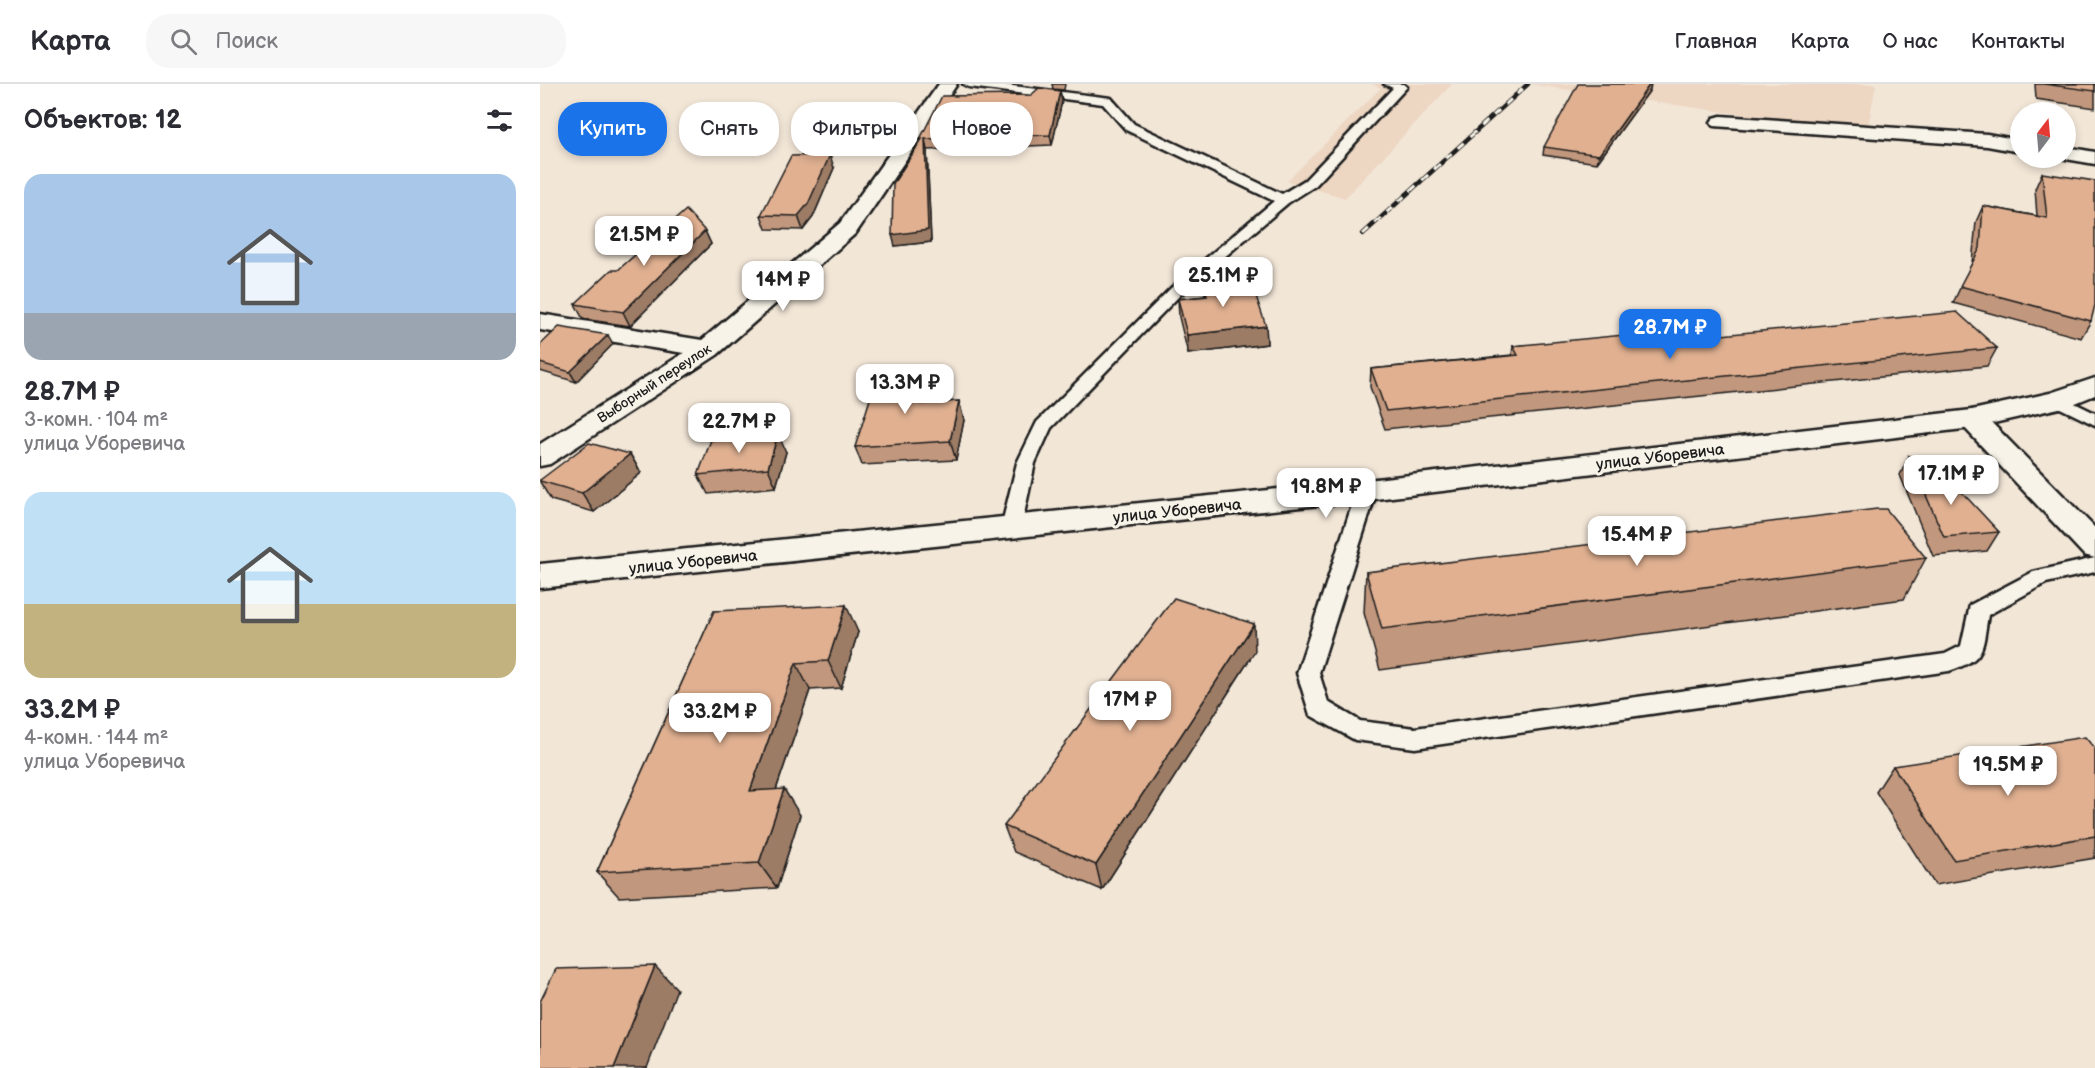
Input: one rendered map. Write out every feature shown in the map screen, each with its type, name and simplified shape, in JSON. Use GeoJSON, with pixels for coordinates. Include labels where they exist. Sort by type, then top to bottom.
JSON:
{"type":"FeatureCollection","features":[{"type":"Feature","properties":{"kind":"main road","name":"Выборный переулок"},"geometry":{"type":"LineString","coordinates":[[540,457],[708,349],[848,228],[948,84]]}},
{"type":"Feature","properties":{"kind":"main road"},"geometry":{"type":"LineString","coordinates":[[1721,122],[1988,140],[2010,144]]}},
{"type":"Feature","properties":{"kind":"main road"},"geometry":{"type":"LineString","coordinates":[[2076,155],[2095,158]]}},
{"type":"Feature","properties":{"kind":"main road"},"geometry":{"type":"LineString","coordinates":[[540,322],[708,349]]}},
{"type":"Feature","properties":{"kind":"main road","name":"улица Уборевича"},"geometry":{"type":"LineString","coordinates":[[540,576],[1367,490],[1972,419],[2058,400],[2095,386]]}},
{"type":"Feature","properties":{"kind":"main road"},"geometry":{"type":"LineString","coordinates":[[1972,419],[2095,548]]}},
{"type":"Feature","properties":{"kind":"lane"},"geometry":{"type":"LineString","coordinates":[[969,84],[1107,102],[1130,127],[1284,200]]}},
{"type":"Feature","properties":{"kind":"lane"},"geometry":{"type":"LineString","coordinates":[[1011,528],[1026,463],[1043,426],[1176,291],[1284,200],[1310,183],[1401,87],[1390,84]]}},
{"type":"Feature","properties":{"kind":"lane"},"geometry":{"type":"LineString","coordinates":[[2058,400],[2095,420]]}},
{"type":"Feature","properties":{"kind":"lane"},"geometry":{"type":"LineString","coordinates":[[1367,490],[1308,674],[1318,708],[1354,730],[1415,738],[1949,662],[1971,651],[1978,611],[2040,577],[2095,565]]}},
{"type":"Feature","properties":{"kind":"shaded area"},"geometry":{"type":"Polygon","coordinates":[[[1371,84],[1452,84],[1345,198],[1287,181],[1381,88],[1371,84]]]}},
{"type":"Feature","properties":{"kind":"shaded area"},"geometry":{"type":"Polygon","coordinates":[[[1528,84],[1876,84],[1867,132],[1528,84]]]}},
{"type":"Feature","properties":{"kind":"building"},"geometry":{"type":"Polygon","coordinates":[[[1578,84],[1650,84],[1599,155],[1544,147],[1578,84]]]}},
{"type":"Feature","properties":{"kind":"building"},"geometry":{"type":"Polygon","coordinates":[[[2044,84],[2095,84],[2095,91],[2044,84]]]}},
{"type":"Feature","properties":{"kind":"building"},"geometry":{"type":"Polygon","coordinates":[[[1039,88],[1060,91],[1050,135],[1033,136],[1033,102],[939,102],[942,96],[1031,95],[1039,88]]]}},
{"type":"Feature","properties":{"kind":"building"},"geometry":{"type":"Polygon","coordinates":[[[930,119],[930,139],[925,139],[928,230],[892,235],[893,184],[911,156],[918,156],[918,145],[922,139],[920,139],[930,119]]]}},
{"type":"Feature","properties":{"kind":"building"},"geometry":{"type":"Polygon","coordinates":[[[791,156],[830,156],[808,204],[798,216],[761,215],[791,156]]]}},
{"type":"Feature","properties":{"kind":"building"},"geometry":{"type":"Polygon","coordinates":[[[2042,173],[2095,181],[2095,305],[2091,321],[1960,286],[1980,248],[1983,206],[2047,218],[2042,173]]]}},
{"type":"Feature","properties":{"kind":"building"},"geometry":{"type":"Polygon","coordinates":[[[686,210],[705,231],[623,312],[575,304],[611,270],[618,270],[686,210]]]}},
{"type":"Feature","properties":{"kind":"building"},"geometry":{"type":"Polygon","coordinates":[[[1250,278],[1266,326],[1187,335],[1178,299],[1207,296],[1204,283],[1250,278]]]}},
{"type":"Feature","properties":{"kind":"building"},"geometry":{"type":"Polygon","coordinates":[[[1957,312],[1997,348],[1386,411],[1371,369],[1518,355],[1513,346],[1624,335],[1626,338],[1646,336],[1650,342],[1957,312]]]}},
{"type":"Feature","properties":{"kind":"building"},"geometry":{"type":"Polygon","coordinates":[[[559,327],[608,335],[570,372],[540,363],[540,345],[559,327]]]}},
{"type":"Feature","properties":{"kind":"building"},"geometry":{"type":"Polygon","coordinates":[[[928,378],[921,404],[959,401],[950,441],[855,447],[876,380],[928,378]]]}},
{"type":"Feature","properties":{"kind":"building"},"geometry":{"type":"Polygon","coordinates":[[[778,434],[768,468],[698,475],[711,440],[778,434]]]}},
{"type":"Feature","properties":{"kind":"building"},"geometry":{"type":"Polygon","coordinates":[[[589,443],[630,454],[582,493],[540,481],[540,480],[589,443]]]}},
{"type":"Feature","properties":{"kind":"building"},"geometry":{"type":"Polygon","coordinates":[[[1909,456],[1959,489],[1999,532],[1944,537],[1909,456]]]}},
{"type":"Feature","properties":{"kind":"building"},"geometry":{"type":"Polygon","coordinates":[[[1886,509],[1926,558],[1382,629],[1366,572],[1886,509]]]}},
{"type":"Feature","properties":{"kind":"building"},"geometry":{"type":"Polygon","coordinates":[[[1174,598],[1254,624],[1096,865],[1004,826],[1174,598]]]}},
{"type":"Feature","properties":{"kind":"building"},"geometry":{"type":"Polygon","coordinates":[[[846,605],[828,661],[796,663],[750,791],[784,789],[759,863],[597,872],[714,611],[846,605]]]}},
{"type":"Feature","properties":{"kind":"building"},"geometry":{"type":"Polygon","coordinates":[[[2085,737],[2095,749],[2095,836],[1954,860],[1893,766],[2085,737]]]}},
{"type":"Feature","properties":{"kind":"building"},"geometry":{"type":"Polygon","coordinates":[[[655,966],[614,1068],[540,1068],[540,1002],[556,969],[655,966]]]}},
{"type":"Feature","properties":{"kind":"railway"},"geometry":{"type":"LineString","coordinates":[[1363,234],[1528,84]]}}]}
